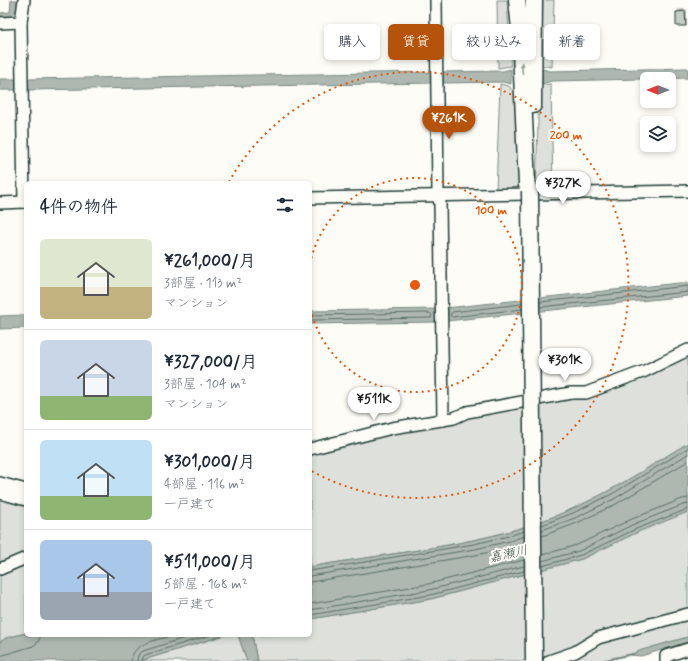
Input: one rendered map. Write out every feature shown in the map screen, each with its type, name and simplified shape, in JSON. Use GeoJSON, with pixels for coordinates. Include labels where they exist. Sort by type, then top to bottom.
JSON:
{"type":"FeatureCollection","features":[{"type":"Feature","properties":{"kind":"highway"},"geometry":{"type":"LineString","coordinates":[[517,0],[520,29],[527,185],[530,191]]}},
{"type":"Feature","properties":{"kind":"highway"},"geometry":{"type":"LineString","coordinates":[[534,0],[532,185],[530,191],[534,661]]}},
{"type":"Feature","properties":{"kind":"street"},"geometry":{"type":"LineString","coordinates":[[24,0],[21,22],[24,181]]}},
{"type":"Feature","properties":{"kind":"street"},"geometry":{"type":"LineString","coordinates":[[436,0],[438,196],[440,203],[443,420]]}},
{"type":"Feature","properties":{"kind":"street"},"geometry":{"type":"LineString","coordinates":[[0,23],[21,22]]}},
{"type":"Feature","properties":{"kind":"street"},"geometry":{"type":"LineString","coordinates":[[312,198],[688,191]]}},
{"type":"Feature","properties":{"kind":"street"},"geometry":{"type":"LineString","coordinates":[[0,203],[24,202]]}},
{"type":"Feature","properties":{"kind":"street"},"geometry":{"type":"LineString","coordinates":[[312,448],[392,428],[454,418],[467,412],[571,393],[586,393],[645,371],[688,350]]}},
{"type":"Feature","properties":{"kind":"street"},"geometry":{"type":"LineString","coordinates":[[0,483],[24,489]]}},
{"type":"Feature","properties":{"kind":"street"},"geometry":{"type":"LineString","coordinates":[[0,493],[24,499]]}},
{"type":"Feature","properties":{"kind":"street"},"geometry":{"type":"LineString","coordinates":[[0,569],[24,559]]}},
{"type":"Feature","properties":{"kind":"street"},"geometry":{"type":"LineString","coordinates":[[548,661],[575,652],[598,638],[688,614]]}},
{"type":"Feature","properties":{"kind":"street"},"geometry":{"type":"LineString","coordinates":[[666,661],[666,656],[688,649]]}},
{"type":"Feature","properties":{"kind":"shaded area"},"geometry":{"type":"Polygon","coordinates":[[[497,0],[507,0],[508,24],[497,24],[497,0]]]}},
{"type":"Feature","properties":{"kind":"shaded area"},"geometry":{"type":"Polygon","coordinates":[[[541,0],[554,0],[553,24],[544,24],[544,60],[552,60],[552,67],[540,65],[541,0]]]}},
{"type":"Feature","properties":{"kind":"shaded area"},"geometry":{"type":"Polygon","coordinates":[[[498,60],[511,60],[511,66],[498,68],[498,60]]]}},
{"type":"Feature","properties":{"kind":"shaded area"},"geometry":{"type":"Polygon","coordinates":[[[500,84],[509,86],[519,99],[523,190],[496,191],[500,84]]]}},
{"type":"Feature","properties":{"kind":"shaded area"},"geometry":{"type":"Polygon","coordinates":[[[551,84],[553,192],[536,192],[539,86],[551,84]]]}},
{"type":"Feature","properties":{"kind":"shaded area"},"geometry":{"type":"Polygon","coordinates":[[[688,354],[688,443],[617,486],[587,502],[541,521],[509,531],[443,546],[312,567],[312,454],[467,415],[569,396],[688,354]]]}},
{"type":"Feature","properties":{"kind":"shaded area"},"geometry":{"type":"Polygon","coordinates":[[[688,495],[688,637],[606,661],[257,661],[252,637],[312,637],[312,619],[431,599],[582,559],[638,532],[688,495]]]}},
{"type":"Feature","properties":{"kind":"shaded area"},"geometry":{"type":"Polygon","coordinates":[[[0,496],[24,502],[24,634],[6,638],[0,642],[0,496]]]}},
{"type":"Feature","properties":{"kind":"shaded area"},"geometry":{"type":"Polygon","coordinates":[[[218,637],[239,637],[247,661],[140,661],[218,637]]]}},
{"type":"Feature","properties":{"kind":"water"},"geometry":{"type":"Polygon","coordinates":[[[11,0],[20,0],[18,19],[0,20],[0,13],[10,12],[11,0]]]}},
{"type":"Feature","properties":{"kind":"water"},"geometry":{"type":"Polygon","coordinates":[[[688,68],[688,78],[676,78],[676,72],[640,72],[640,79],[552,81],[542,84],[542,69],[550,71],[688,68]]]}},
{"type":"Feature","properties":{"kind":"water"},"geometry":{"type":"Polygon","coordinates":[[[511,69],[511,84],[503,82],[443,83],[443,81],[432,83],[28,90],[28,87],[17,88],[17,90],[0,90],[0,79],[17,79],[28,81],[28,79],[432,72],[433,74],[443,72],[503,71],[511,69]]]}},
{"type":"Feature","properties":{"kind":"water"},"geometry":{"type":"Polygon","coordinates":[[[688,282],[688,296],[446,321],[446,308],[688,282]]]}},
{"type":"Feature","properties":{"kind":"water"},"geometry":{"type":"Polygon","coordinates":[[[437,309],[436,322],[312,324],[312,311],[437,309]]]}},
{"type":"Feature","properties":{"kind":"water"},"geometry":{"type":"Polygon","coordinates":[[[24,315],[24,328],[0,329],[0,316],[24,315]]]}},
{"type":"Feature","properties":{"kind":"water","name":"嘉瀬川"},"geometry":{"type":"Polygon","coordinates":[[[688,443],[688,512],[638,532],[582,559],[431,599],[312,619],[312,567],[443,546],[509,531],[572,509],[631,478],[688,443]]]}},
{"type":"Feature","properties":{"kind":"water"},"geometry":{"type":"Polygon","coordinates":[[[24,634],[24,637],[218,637],[140,661],[0,661],[0,642],[6,638],[24,634]]]}},
{"type":"Feature","properties":{"kind":"water"},"geometry":{"type":"Polygon","coordinates":[[[239,637],[252,637],[257,661],[247,661],[239,637]]]}},
{"type":"Feature","properties":{"kind":"water"},"geometry":{"type":"Polygon","coordinates":[[[688,637],[688,642],[641,656],[631,655],[642,650],[688,637]]]}},
{"type":"Feature","properties":{"kind":"building"},"geometry":{"type":"Polygon","coordinates":[[[685,11],[686,26],[676,26],[676,12],[685,11]]]}},
{"type":"Feature","properties":{"kind":"waterway"},"geometry":{"type":"LineString","coordinates":[[601,661],[633,654]]}}]}
